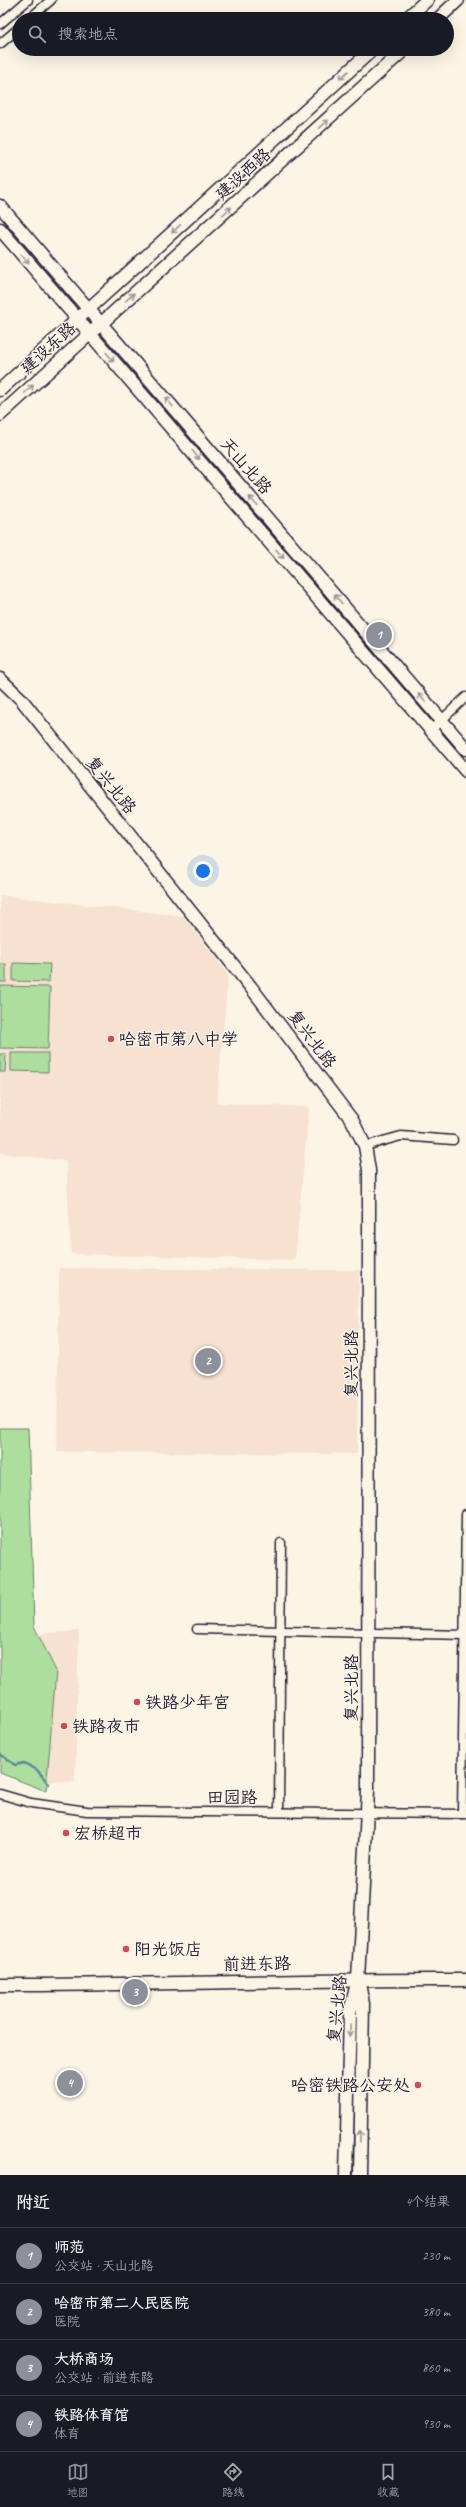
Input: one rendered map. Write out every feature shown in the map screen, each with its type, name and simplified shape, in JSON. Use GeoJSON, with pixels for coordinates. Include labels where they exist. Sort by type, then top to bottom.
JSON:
{"type":"FeatureCollection","features":[{"type":"Feature","properties":{"kind":"main road"},"geometry":{"type":"LineString","coordinates":[[414,12],[427,0]]}},
{"type":"Feature","properties":{"kind":"main road"},"geometry":{"type":"LineString","coordinates":[[445,12],[458,0]]}},
{"type":"Feature","properties":{"kind":"main road","name":"建设西路"},"geometry":{"type":"LineString","coordinates":[[89,309],[365,56]]}},
{"type":"Feature","properties":{"kind":"main road","name":"建设西路"},"geometry":{"type":"LineString","coordinates":[[101,323],[301,145],[397,56]]}},
{"type":"Feature","properties":{"kind":"main road","name":"天山北路"},"geometry":{"type":"LineString","coordinates":[[0,206],[466,749]]}},
{"type":"Feature","properties":{"kind":"main road"},"geometry":{"type":"LineString","coordinates":[[0,229],[466,771]]}},
{"type":"Feature","properties":{"kind":"main road","name":"建设东路"},"geometry":{"type":"LineString","coordinates":[[0,390],[89,309]]}},
{"type":"Feature","properties":{"kind":"main road","name":"建设东路"},"geometry":{"type":"LineString","coordinates":[[0,415],[101,323]]}},
{"type":"Feature","properties":{"kind":"main road","name":"复兴北路"},"geometry":{"type":"LineString","coordinates":[[0,679],[21,699],[250,986],[352,1120],[366,1146],[369,1170],[366,1812],[358,1979],[350,2012],[346,2175]]}},
{"type":"Feature","properties":{"kind":"main road"},"geometry":{"type":"LineString","coordinates":[[358,1979],[362,2004],[360,2175]]}},
{"type":"Feature","properties":{"kind":"main road","name":"前进东路"},"geometry":{"type":"LineString","coordinates":[[0,1985],[134,1985],[176,1982],[358,1979],[466,1980]]}},
{"type":"Feature","properties":{"kind":"street"},"geometry":{"type":"LineString","coordinates":[[14,12],[28,0]]}},
{"type":"Feature","properties":{"kind":"street"},"geometry":{"type":"LineString","coordinates":[[37,12],[51,0]]}},
{"type":"Feature","properties":{"kind":"street"},"geometry":{"type":"LineString","coordinates":[[0,24],[12,14]]}},
{"type":"Feature","properties":{"kind":"street"},"geometry":{"type":"LineString","coordinates":[[0,44],[12,34]]}},
{"type":"Feature","properties":{"kind":"street"},"geometry":{"type":"LineString","coordinates":[[431,730],[466,697]]}},
{"type":"Feature","properties":{"kind":"street"},"geometry":{"type":"LineString","coordinates":[[366,1146],[401,1136],[453,1140]]}},
{"type":"Feature","properties":{"kind":"street"},"geometry":{"type":"LineString","coordinates":[[464,1814],[466,1514]]}},
{"type":"Feature","properties":{"kind":"street"},"geometry":{"type":"LineString","coordinates":[[279,1812],[279,1706],[282,1631],[281,1543]]}},
{"type":"Feature","properties":{"kind":"street"},"geometry":{"type":"LineString","coordinates":[[197,1629],[465,1635]]}},
{"type":"Feature","properties":{"kind":"street","name":"田园路"},"geometry":{"type":"LineString","coordinates":[[0,1794],[31,1803],[88,1812],[366,1812],[464,1814]]}},
{"type":"Feature","properties":{"kind":"shaded area","name":"哈密市第八中学"},"geometry":{"type":"Polygon","coordinates":[[[0,895],[183,916],[228,974],[217,1103],[309,1107],[295,1260],[71,1254],[66,1161],[0,1153],[0,895]]]}},
{"type":"Feature","properties":{"kind":"shaded area"},"geometry":{"type":"Polygon","coordinates":[[[59,1268],[359,1270],[357,1454],[57,1452],[59,1268]]]}},
{"type":"Feature","properties":{"kind":"shaded area","name":"铁路夜市"},"geometry":{"type":"Polygon","coordinates":[[[79,1631],[75,1782],[47,1781],[56,1671],[38,1634],[79,1631]]]}},
{"type":"Feature","properties":{"kind":"green space"},"geometry":{"type":"Polygon","coordinates":[[[13,963],[50,964],[49,982],[13,981],[13,963]]]}},
{"type":"Feature","properties":{"kind":"green space"},"geometry":{"type":"Polygon","coordinates":[[[0,964],[6,964],[6,982],[0,982],[0,964]]]}},
{"type":"Feature","properties":{"kind":"green space"},"geometry":{"type":"Polygon","coordinates":[[[0,986],[50,987],[48,1049],[0,1048],[0,986]]]}},
{"type":"Feature","properties":{"kind":"green space"},"geometry":{"type":"Polygon","coordinates":[[[11,1053],[48,1053],[48,1072],[11,1071],[11,1053]]]}},
{"type":"Feature","properties":{"kind":"green space"},"geometry":{"type":"Polygon","coordinates":[[[0,1054],[6,1054],[5,1072],[0,1072],[0,1054]]]}},
{"type":"Feature","properties":{"kind":"green space"},"geometry":{"type":"Polygon","coordinates":[[[0,1428],[28,1428],[34,1626],[56,1671],[46,1791],[0,1773],[0,1428]]]}},
{"type":"Feature","properties":{"kind":"waterway"},"geometry":{"type":"LineString","coordinates":[[0,1754],[15,1765],[24,1763],[37,1770],[49,1784]]}},
{"type":"Feature","properties":{"kind":"place","name":"师范"},"geometry":{"type":"Point","coordinates":[379,635]}},
{"type":"Feature","properties":{"kind":"place","name":"哈密市第八中学"},"geometry":{"type":"Point","coordinates":[111,1039]}},
{"type":"Feature","properties":{"kind":"place","name":"哈密市第二人民医院"},"geometry":{"type":"Point","coordinates":[208,1361]}},
{"type":"Feature","properties":{"kind":"place","name":"铁路少年宫"},"geometry":{"type":"Point","coordinates":[137,1702]}},
{"type":"Feature","properties":{"kind":"place","name":"铁路夜市"},"geometry":{"type":"Point","coordinates":[64,1726]}},
{"type":"Feature","properties":{"kind":"place","name":"宏桥超市"},"geometry":{"type":"Point","coordinates":[66,1833]}},
{"type":"Feature","properties":{"kind":"place","name":"阳光饭店"},"geometry":{"type":"Point","coordinates":[126,1949]}},
{"type":"Feature","properties":{"kind":"place","name":"大桥商场"},"geometry":{"type":"Point","coordinates":[135,1992]}},
{"type":"Feature","properties":{"kind":"place","name":"铁路体育馆"},"geometry":{"type":"Point","coordinates":[70,2083]}},
{"type":"Feature","properties":{"kind":"place","name":"哈密铁路公安处"},"geometry":{"type":"Point","coordinates":[418,2085]}}]}
